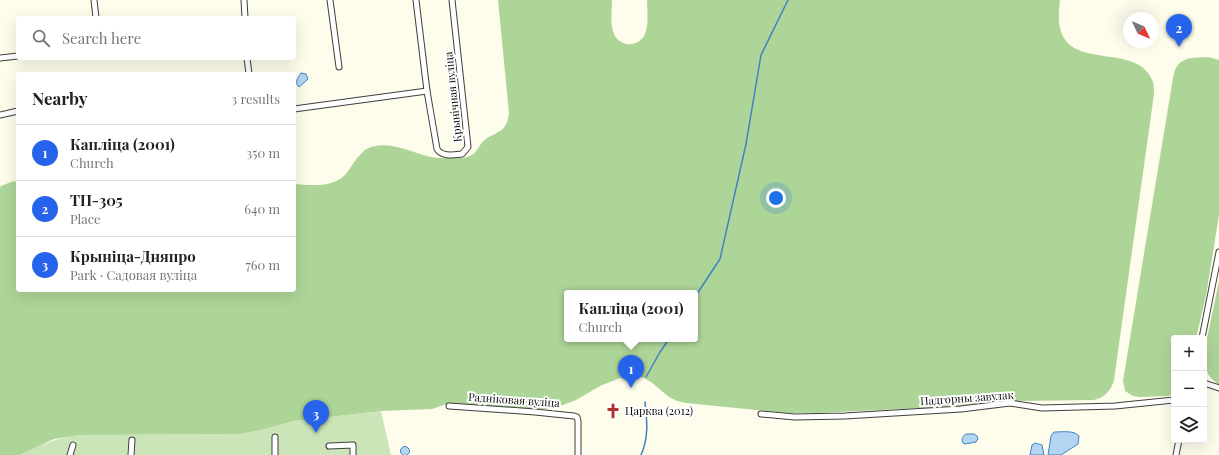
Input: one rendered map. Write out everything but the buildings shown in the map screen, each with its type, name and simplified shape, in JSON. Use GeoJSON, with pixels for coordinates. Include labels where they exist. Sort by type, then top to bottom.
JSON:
{"type":"FeatureCollection","features":[{"type":"Feature","properties":{"kind":"street"},"geometry":{"type":"LineString","coordinates":[[94,0],[96,16]]}},
{"type":"Feature","properties":{"kind":"street"},"geometry":{"type":"LineString","coordinates":[[244,0],[245,16]]}},
{"type":"Feature","properties":{"kind":"street"},"geometry":{"type":"LineString","coordinates":[[330,0],[340,67]]}},
{"type":"Feature","properties":{"kind":"street","name":"Крынічная вуліца"},"geometry":{"type":"LineString","coordinates":[[416,0],[427,91],[437,149],[443,154],[462,154],[468,147],[452,0]]}},
{"type":"Feature","properties":{"kind":"street"},"geometry":{"type":"LineString","coordinates":[[0,58],[16,56]]}},
{"type":"Feature","properties":{"kind":"street"},"geometry":{"type":"LineString","coordinates":[[247,60],[249,72]]}},
{"type":"Feature","properties":{"kind":"street"},"geometry":{"type":"LineString","coordinates":[[296,109],[427,91]]}},
{"type":"Feature","properties":{"kind":"street"},"geometry":{"type":"LineString","coordinates":[[0,115],[16,111]]}},
{"type":"Feature","properties":{"kind":"street"},"geometry":{"type":"LineString","coordinates":[[1203,335],[1219,252]]}},
{"type":"Feature","properties":{"kind":"street"},"geometry":{"type":"LineString","coordinates":[[1207,384],[1219,388]]}},
{"type":"Feature","properties":{"kind":"street","name":"Падгорны завулак"},"geometry":{"type":"LineString","coordinates":[[761,414],[845,416],[961,409],[1010,404],[1042,408],[1115,406],[1171,400]]}},
{"type":"Feature","properties":{"kind":"street","name":"Радніковая вуліца"},"geometry":{"type":"LineString","coordinates":[[449,406],[561,414],[577,417],[579,425],[578,455]]}},
{"type":"Feature","properties":{"kind":"street"},"geometry":{"type":"LineString","coordinates":[[275,455],[276,437]]}},
{"type":"Feature","properties":{"kind":"street"},"geometry":{"type":"LineString","coordinates":[[131,455],[132,440]]}},
{"type":"Feature","properties":{"kind":"street"},"geometry":{"type":"LineString","coordinates":[[1176,455],[1178,443]]}},
{"type":"Feature","properties":{"kind":"street"},"geometry":{"type":"LineString","coordinates":[[70,455],[73,445]]}},
{"type":"Feature","properties":{"kind":"street"},"geometry":{"type":"LineString","coordinates":[[329,446],[353,445],[353,455]]}},
{"type":"Feature","properties":{"kind":"green space"},"geometry":{"type":"Polygon","coordinates":[[[498,0],[612,0],[611,20],[615,36],[623,43],[633,44],[642,39],[645,34],[647,21],[647,0],[1060,0],[1059,25],[1066,41],[1077,49],[1090,54],[1120,58],[1134,62],[1145,70],[1154,85],[1154,94],[1113,384],[1107,393],[1094,400],[1015,401],[944,407],[788,413],[677,401],[669,397],[644,378],[629,376],[600,386],[576,400],[563,405],[540,410],[449,403],[432,409],[381,411],[294,421],[241,434],[79,435],[54,439],[20,455],[0,455],[1,186],[16,181],[16,292],[296,292],[296,184],[320,185],[339,180],[364,151],[378,145],[399,147],[434,158],[468,157],[473,155],[490,136],[501,130],[508,119],[509,113],[498,0]]]}},
{"type":"Feature","properties":{"kind":"green space"},"geometry":{"type":"Polygon","coordinates":[[[1208,57],[1219,60],[1219,215],[1206,296],[1197,335],[1171,335],[1171,395],[1133,396],[1125,391],[1123,381],[1173,78],[1175,71],[1181,62],[1190,58],[1208,57]]]}},
{"type":"Feature","properties":{"kind":"green space"},"geometry":{"type":"Polygon","coordinates":[[[1219,281],[1219,385],[1208,374],[1207,338],[1219,281]]]}},
{"type":"Feature","properties":{"kind":"green space"},"geometry":{"type":"Polygon","coordinates":[[[381,411],[391,455],[20,455],[49,442],[79,435],[241,434],[294,421],[381,411]]]}},
{"type":"Feature","properties":{"kind":"water"},"geometry":{"type":"Polygon","coordinates":[[[301,73],[306,74],[308,79],[299,87],[297,82],[301,73]]]}},
{"type":"Feature","properties":{"kind":"water"},"geometry":{"type":"Polygon","coordinates":[[[1054,432],[1068,432],[1077,434],[1079,436],[1078,444],[1061,455],[1048,455],[1051,436],[1054,432]]]}},
{"type":"Feature","properties":{"kind":"water"},"geometry":{"type":"Polygon","coordinates":[[[967,434],[974,434],[978,439],[976,442],[965,444],[962,440],[967,434]]]}},
{"type":"Feature","properties":{"kind":"water"},"geometry":{"type":"Polygon","coordinates":[[[1035,443],[1042,445],[1044,455],[1030,455],[1032,445],[1035,443]]]}},
{"type":"Feature","properties":{"kind":"water"},"geometry":{"type":"Polygon","coordinates":[[[403,447],[407,447],[409,451],[407,455],[403,455],[401,453],[401,449],[403,447]]]}},
{"type":"Feature","properties":{"kind":"waterway"},"geometry":{"type":"LineString","coordinates":[[698,292],[720,259],[746,144],[761,55],[788,0]]}},
{"type":"Feature","properties":{"kind":"waterway"},"geometry":{"type":"LineString","coordinates":[[646,377],[667,342]]}},
{"type":"Feature","properties":{"kind":"waterway"},"geometry":{"type":"LineString","coordinates":[[641,455],[644,448],[647,422],[645,402]]}},
{"type":"Feature","properties":{"kind":"place","name":"ТП-305"},"geometry":{"type":"Point","coordinates":[1179,47]}},
{"type":"Feature","properties":{"kind":"place","name":"Капліца (2001)"},"geometry":{"type":"Point","coordinates":[631,388]}},
{"type":"Feature","properties":{"kind":"place","name":"Царква (2012)"},"geometry":{"type":"Point","coordinates":[613,411]}},
{"type":"Feature","properties":{"kind":"place","name":"Крыніца-Дняпро"},"geometry":{"type":"Point","coordinates":[316,433]}}]}
